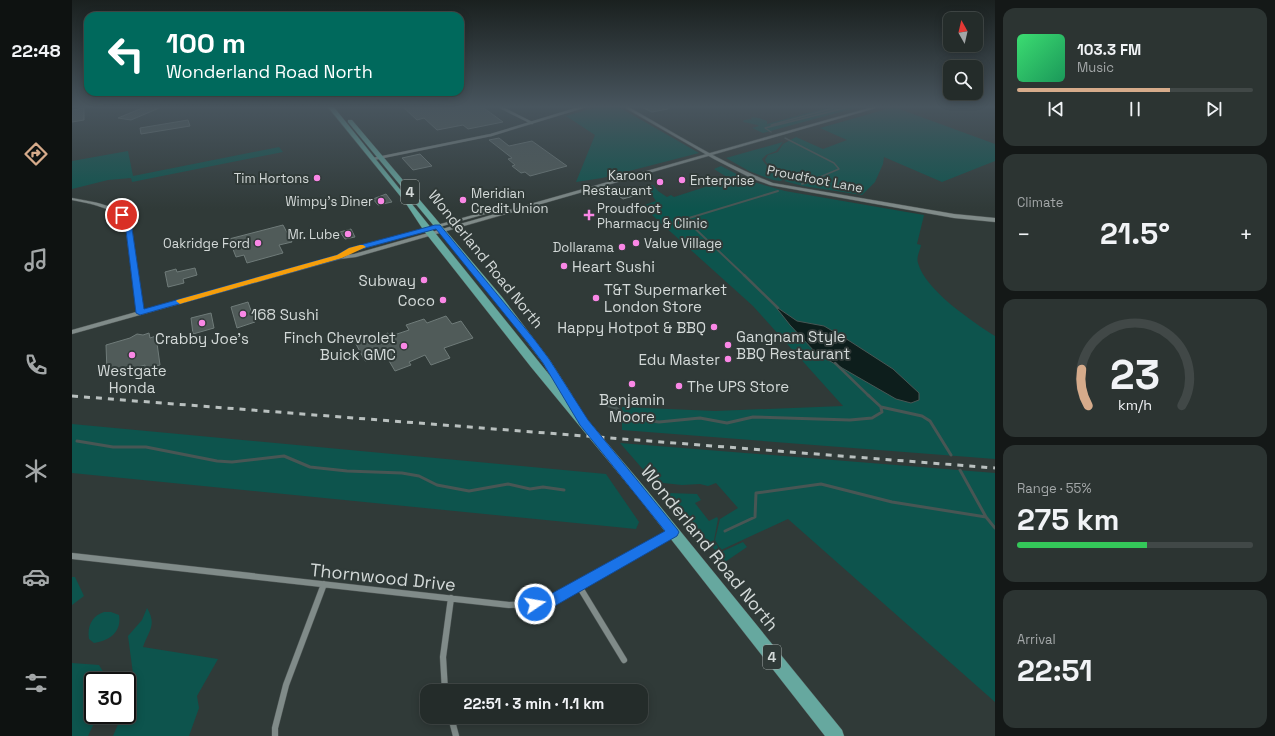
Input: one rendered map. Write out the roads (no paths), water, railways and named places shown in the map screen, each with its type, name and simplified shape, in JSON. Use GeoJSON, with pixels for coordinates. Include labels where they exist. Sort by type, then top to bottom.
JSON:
{"type":"FeatureCollection","features":[{"type":"Feature","properties":{"kind":"main road","name":"Wonderland Road North"},"geometry":{"type":"LineString","coordinates":[[358,140],[535,365],[584,422],[836,736]]}},
{"type":"Feature","properties":{"kind":"main road","name":"Wonderland Road North"},"geometry":{"type":"LineString","coordinates":[[366,140],[498,299],[546,361],[584,422]]}},
{"type":"Feature","properties":{"kind":"main road"},"geometry":{"type":"LineString","coordinates":[[72,332],[340,257],[354,256],[429,232],[579,188],[586,188],[758,140]]}},
{"type":"Feature","properties":{"kind":"street"},"geometry":{"type":"LineString","coordinates":[[373,159],[465,140]]}},
{"type":"Feature","properties":{"kind":"street","name":"Proudfoot Lane"},"geometry":{"type":"LineString","coordinates":[[685,140],[747,175],[772,184],[954,216],[995,220]]}},
{"type":"Feature","properties":{"kind":"street"},"geometry":{"type":"LineString","coordinates":[[72,199],[112,209],[122,215],[128,222],[140,313]]}},
{"type":"Feature","properties":{"kind":"street","name":"Thornwood Drive"},"geometry":{"type":"LineString","coordinates":[[72,556],[509,605],[548,603],[673,532]]}},
{"type":"Feature","properties":{"kind":"street"},"geometry":{"type":"LineString","coordinates":[[276,736],[275,728],[286,685],[324,584]]}},
{"type":"Feature","properties":{"kind":"street"},"geometry":{"type":"LineString","coordinates":[[579,586],[624,660]]}},
{"type":"Feature","properties":{"kind":"street"},"geometry":{"type":"LineString","coordinates":[[443,684],[442,678],[444,640],[451,598]]}},
{"type":"Feature","properties":{"kind":"street"},"geometry":{"type":"LineString","coordinates":[[453,724],[456,736]]}},
{"type":"Feature","properties":{"kind":"waterway"},"geometry":{"type":"LineString","coordinates":[[790,140],[834,163],[839,169],[808,182]]}},
{"type":"Feature","properties":{"kind":"waterway"},"geometry":{"type":"LineString","coordinates":[[802,184],[808,182]]}},
{"type":"Feature","properties":{"kind":"waterway"},"geometry":{"type":"LineString","coordinates":[[745,276],[687,221],[689,218],[778,191]]}},
{"type":"Feature","properties":{"kind":"waterway"},"geometry":{"type":"LineString","coordinates":[[744,275],[778,308]]}},
{"type":"Feature","properties":{"kind":"waterway"},"geometry":{"type":"LineString","coordinates":[[835,363],[869,396]]}},
{"type":"Feature","properties":{"kind":"waterway"},"geometry":{"type":"LineString","coordinates":[[868,395],[881,407],[922,416],[930,421],[951,455]]}},
{"type":"Feature","properties":{"kind":"waterway"},"geometry":{"type":"LineString","coordinates":[[602,404],[616,408],[630,418],[659,422],[700,418],[727,423],[753,417],[850,420],[872,418],[882,412],[881,408]]}},
{"type":"Feature","properties":{"kind":"waterway"},"geometry":{"type":"LineString","coordinates":[[77,441],[113,447],[146,447],[217,461],[232,462],[284,456],[310,467],[347,471],[402,473],[419,476],[437,485],[469,491],[508,484],[530,489],[543,487],[564,490]]}},
{"type":"Feature","properties":{"kind":"waterway"},"geometry":{"type":"LineString","coordinates":[[960,470],[986,517]]}},
{"type":"Feature","properties":{"kind":"waterway"},"geometry":{"type":"LineString","coordinates":[[725,531],[755,517],[756,493],[821,484],[892,502],[986,517]]}},
{"type":"Feature","properties":{"kind":"waterway"},"geometry":{"type":"LineString","coordinates":[[986,517],[995,528]]}},
{"type":"Feature","properties":{"kind":"railway"},"geometry":{"type":"LineString","coordinates":[[72,396],[995,468]]}},
{"type":"Feature","properties":{"kind":"place","name":"Tim Hortons"},"geometry":{"type":"Point","coordinates":[317,178]}},
{"type":"Feature","properties":{"kind":"place","name":"Enterprise"},"geometry":{"type":"Point","coordinates":[682,180]}},
{"type":"Feature","properties":{"kind":"place","name":"Karoon Restaurant"},"geometry":{"type":"Point","coordinates":[660,182]}},
{"type":"Feature","properties":{"kind":"place","name":"Meridian Credit Union"},"geometry":{"type":"Point","coordinates":[463,200]}},
{"type":"Feature","properties":{"kind":"place","name":"Wimpy's Diner"},"geometry":{"type":"Point","coordinates":[381,201]}},
{"type":"Feature","properties":{"kind":"place","name":"Proudfoot Pharmacy & Clinic"},"geometry":{"type":"Point","coordinates":[589,215]}},
{"type":"Feature","properties":{"kind":"place","name":"Mr. Lube"},"geometry":{"type":"Point","coordinates":[348,234]}},
{"type":"Feature","properties":{"kind":"place","name":"Oakridge Ford"},"geometry":{"type":"Point","coordinates":[258,243]}},
{"type":"Feature","properties":{"kind":"place","name":"Value Village"},"geometry":{"type":"Point","coordinates":[636,243]}},
{"type":"Feature","properties":{"kind":"place","name":"Dollarama"},"geometry":{"type":"Point","coordinates":[622,247]}},
{"type":"Feature","properties":{"kind":"place","name":"Heart Sushi"},"geometry":{"type":"Point","coordinates":[564,266]}},
{"type":"Feature","properties":{"kind":"place","name":"Subway"},"geometry":{"type":"Point","coordinates":[424,280]}},
{"type":"Feature","properties":{"kind":"place","name":"T&T Supermarket London Store"},"geometry":{"type":"Point","coordinates":[596,298]}},
{"type":"Feature","properties":{"kind":"place","name":"Coco"},"geometry":{"type":"Point","coordinates":[443,300]}},
{"type":"Feature","properties":{"kind":"place","name":"168 Sushi"},"geometry":{"type":"Point","coordinates":[243,314]}},
{"type":"Feature","properties":{"kind":"place","name":"Crabby Joe's"},"geometry":{"type":"Point","coordinates":[202,323]}},
{"type":"Feature","properties":{"kind":"place","name":"Happy Hotpot & BBQ"},"geometry":{"type":"Point","coordinates":[714,327]}},
{"type":"Feature","properties":{"kind":"place","name":"Gangnam Style BBQ Restaurant"},"geometry":{"type":"Point","coordinates":[728,345]}},
{"type":"Feature","properties":{"kind":"place","name":"Finch Chevrolet Buick GMC"},"geometry":{"type":"Point","coordinates":[404,346]}},
{"type":"Feature","properties":{"kind":"place","name":"Westgate Honda"},"geometry":{"type":"Point","coordinates":[132,355]}},
{"type":"Feature","properties":{"kind":"place","name":"Edu Master"},"geometry":{"type":"Point","coordinates":[728,359]}},
{"type":"Feature","properties":{"kind":"place","name":"Benjamin Moore"},"geometry":{"type":"Point","coordinates":[632,384]}},
{"type":"Feature","properties":{"kind":"place","name":"The UPS Store"},"geometry":{"type":"Point","coordinates":[679,386]}}]}
